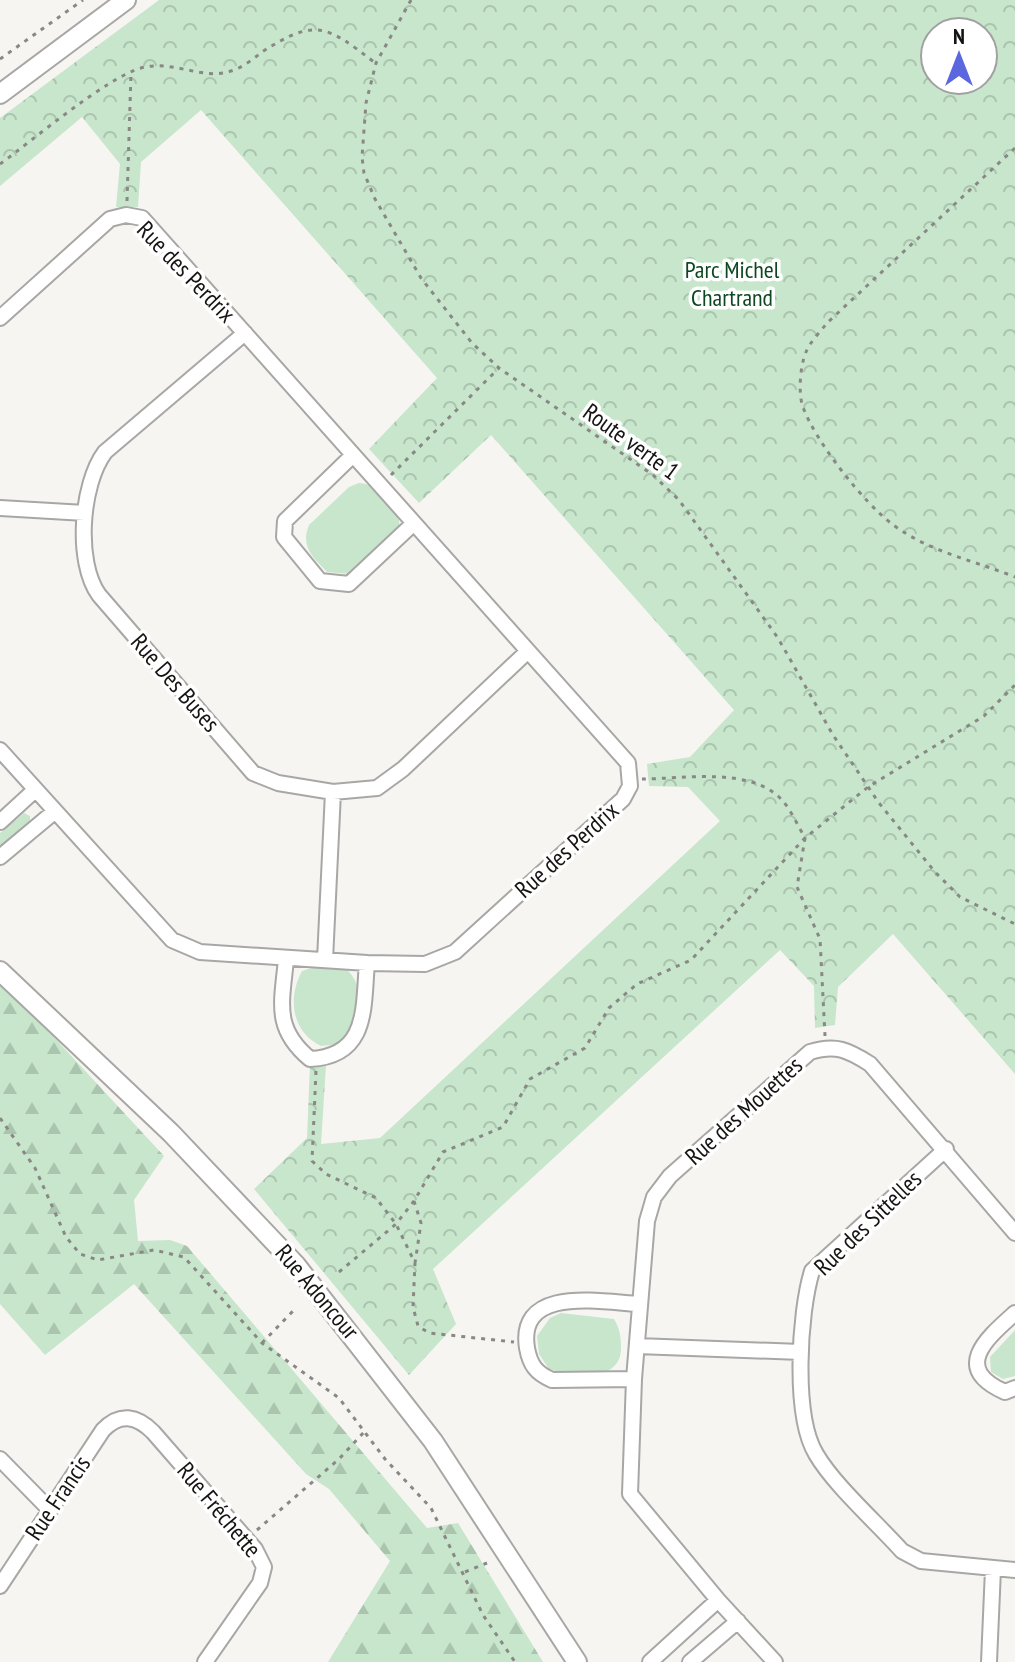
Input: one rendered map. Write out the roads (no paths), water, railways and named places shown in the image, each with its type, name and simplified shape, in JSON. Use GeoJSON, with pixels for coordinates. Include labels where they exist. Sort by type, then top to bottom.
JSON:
{"type":"FeatureCollection","features":[{"type":"Feature","properties":{"kind":"street"},"geometry":{"type":"LineString","coordinates":[[0,94],[126,0]]}},
{"type":"Feature","properties":{"kind":"street","name":"Rue des Perdrix"},"geometry":{"type":"LineString","coordinates":[[0,318],[110,219],[126,215],[142,218],[628,763],[631,779],[623,799],[455,952],[425,964],[367,963],[200,952],[172,940],[0,750]]}},
{"type":"Feature","properties":{"kind":"street","name":"Rue Des Buses"},"geometry":{"type":"LineString","coordinates":[[245,333],[105,452],[89,482],[85,513],[86,567],[90,583],[253,773],[278,783],[333,792],[377,788],[528,651]]}},
{"type":"Feature","properties":{"kind":"street"},"geometry":{"type":"LineString","coordinates":[[353,455],[285,521],[284,537],[320,581],[349,584],[414,523]]}},
{"type":"Feature","properties":{"kind":"street"},"geometry":{"type":"LineString","coordinates":[[0,508],[85,513]]}},
{"type":"Feature","properties":{"kind":"street"},"geometry":{"type":"LineString","coordinates":[[0,822],[35,790]]}},
{"type":"Feature","properties":{"kind":"street"},"geometry":{"type":"LineString","coordinates":[[325,960],[333,792]]}},
{"type":"Feature","properties":{"kind":"street"},"geometry":{"type":"LineString","coordinates":[[0,857],[54,812]]}},
{"type":"Feature","properties":{"kind":"street"},"geometry":{"type":"LineString","coordinates":[[286,959],[281,1015],[286,1033],[310,1059],[338,1053],[352,1043],[361,1022],[367,963]]}},
{"type":"Feature","properties":{"kind":"street","name":"Rue Adoncour"},"geometry":{"type":"LineString","coordinates":[[0,971],[171,1133],[296,1265],[433,1441],[577,1662]]}},
{"type":"Feature","properties":{"kind":"street","name":"Rue des Mouettes"},"geometry":{"type":"LineString","coordinates":[[775,1662],[718,1600],[630,1494],[639,1304],[647,1221],[654,1197],[670,1176],[810,1052],[826,1047],[845,1048],[870,1064],[1015,1233]]}},
{"type":"Feature","properties":{"kind":"street","name":"Rue des Sittelles"},"geometry":{"type":"LineString","coordinates":[[946,1149],[812,1271],[805,1294],[801,1352],[806,1433],[817,1455],[902,1551],[921,1561],[1015,1570]]}},
{"type":"Feature","properties":{"kind":"street"},"geometry":{"type":"LineString","coordinates":[[634,1379],[552,1380],[540,1375],[530,1363],[526,1343],[531,1320],[541,1307],[562,1301],[639,1304]]}},
{"type":"Feature","properties":{"kind":"street"},"geometry":{"type":"LineString","coordinates":[[1015,1313],[982,1342],[976,1358],[981,1374],[992,1386],[1005,1392],[1015,1388]]}},
{"type":"Feature","properties":{"kind":"street"},"geometry":{"type":"LineString","coordinates":[[637,1346],[801,1352]]}},
{"type":"Feature","properties":{"kind":"street","name":"Rue Francis"},"geometry":{"type":"LineString","coordinates":[[0,1586],[103,1430],[122,1417]]}},
{"type":"Feature","properties":{"kind":"street","name":"Rue Fréchette"},"geometry":{"type":"LineString","coordinates":[[122,1417],[141,1421],[153,1432],[255,1549],[262,1562],[263,1577],[205,1662]]}},
{"type":"Feature","properties":{"kind":"street"},"geometry":{"type":"LineString","coordinates":[[0,1459],[50,1510]]}},
{"type":"Feature","properties":{"kind":"street"},"geometry":{"type":"LineString","coordinates":[[989,1662],[993,1569]]}},
{"type":"Feature","properties":{"kind":"street"},"geometry":{"type":"LineString","coordinates":[[650,1662],[718,1600]]}},
{"type":"Feature","properties":{"kind":"street"},"geometry":{"type":"LineString","coordinates":[[690,1662],[738,1621]]}},
{"type":"Feature","properties":{"kind":"park label","name":"Parc Michel Chartrand"},"geometry":{"type":"Point","coordinates":[732,284]}}]}
